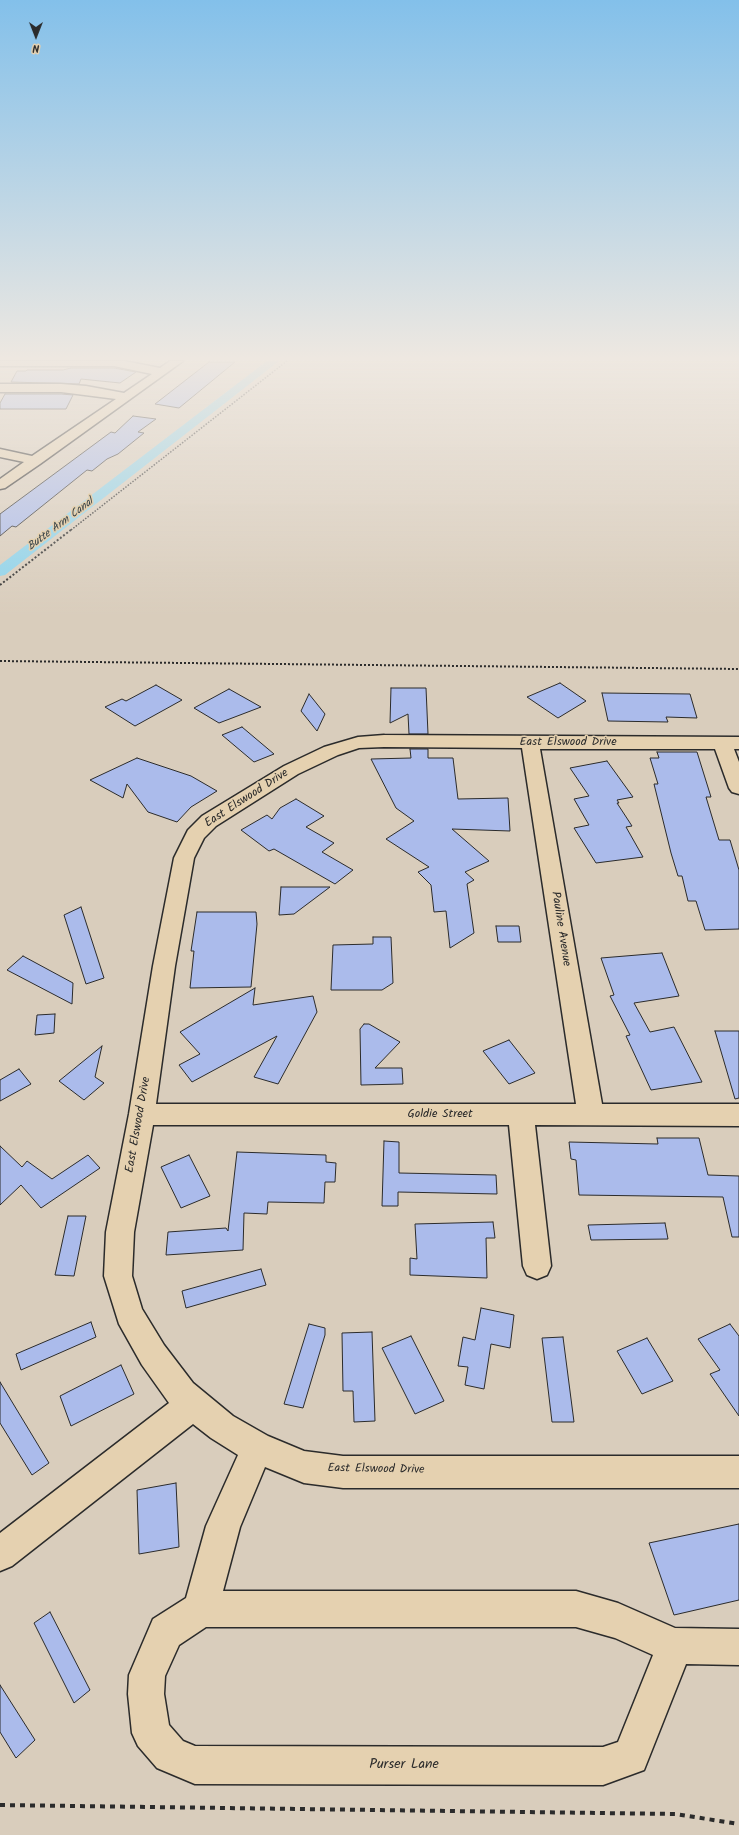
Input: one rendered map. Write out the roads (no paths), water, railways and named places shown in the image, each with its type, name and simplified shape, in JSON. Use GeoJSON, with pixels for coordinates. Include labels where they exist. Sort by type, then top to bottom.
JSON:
{"type":"FeatureCollection","features":[{"type":"Feature","properties":{"kind":"street"},"geometry":{"type":"LineString","coordinates":[[0,485],[56,447]]}},
{"type":"Feature","properties":{"kind":"street"},"geometry":{"type":"LineString","coordinates":[[0,453],[35,461]]}},
{"type":"Feature","properties":{"kind":"street","name":"East Elswood Drive"},"geometry":{"type":"LineString","coordinates":[[731,744],[384,741],[358,744],[331,751],[291,770],[209,821],[195,835],[184,858],[164,966],[142,1114],[120,1232],[118,1276],[129,1314],[153,1354],[182,1394],[192,1404],[222,1427],[257,1448],[304,1467],[343,1472],[739,1472]]}},
{"type":"Feature","properties":{"kind":"street","name":"Pauline Avenue"},"geometry":{"type":"LineString","coordinates":[[530,743],[591,1115]]}},
{"type":"Feature","properties":{"kind":"street"},"geometry":{"type":"LineString","coordinates":[[731,744],[739,788]]}},
{"type":"Feature","properties":{"kind":"street","name":"Goldie Street"},"geometry":{"type":"LineString","coordinates":[[142,1114],[739,1115]]}},
{"type":"Feature","properties":{"kind":"street"},"geometry":{"type":"LineString","coordinates":[[521,1115],[537,1266]]}},
{"type":"Feature","properties":{"kind":"street"},"geometry":{"type":"LineString","coordinates":[[0,1554],[192,1404]]}},
{"type":"Feature","properties":{"kind":"street"},"geometry":{"type":"LineString","coordinates":[[257,1448],[223,1526],[201,1609],[576,1609],[618,1621],[674,1646],[739,1647]]}},
{"type":"Feature","properties":{"kind":"street","name":"Purser Lane"},"geometry":{"type":"LineString","coordinates":[[201,1609],[166,1632],[147,1675],[146,1694],[151,1733],[170,1755],[195,1765],[603,1766],[631,1757],[660,1686],[674,1646]]}},
{"type":"Feature","properties":{"kind":"waterway","name":"Butte Arm Canal"},"geometry":{"type":"LineString","coordinates":[[0,572],[163,447]]}}]}
